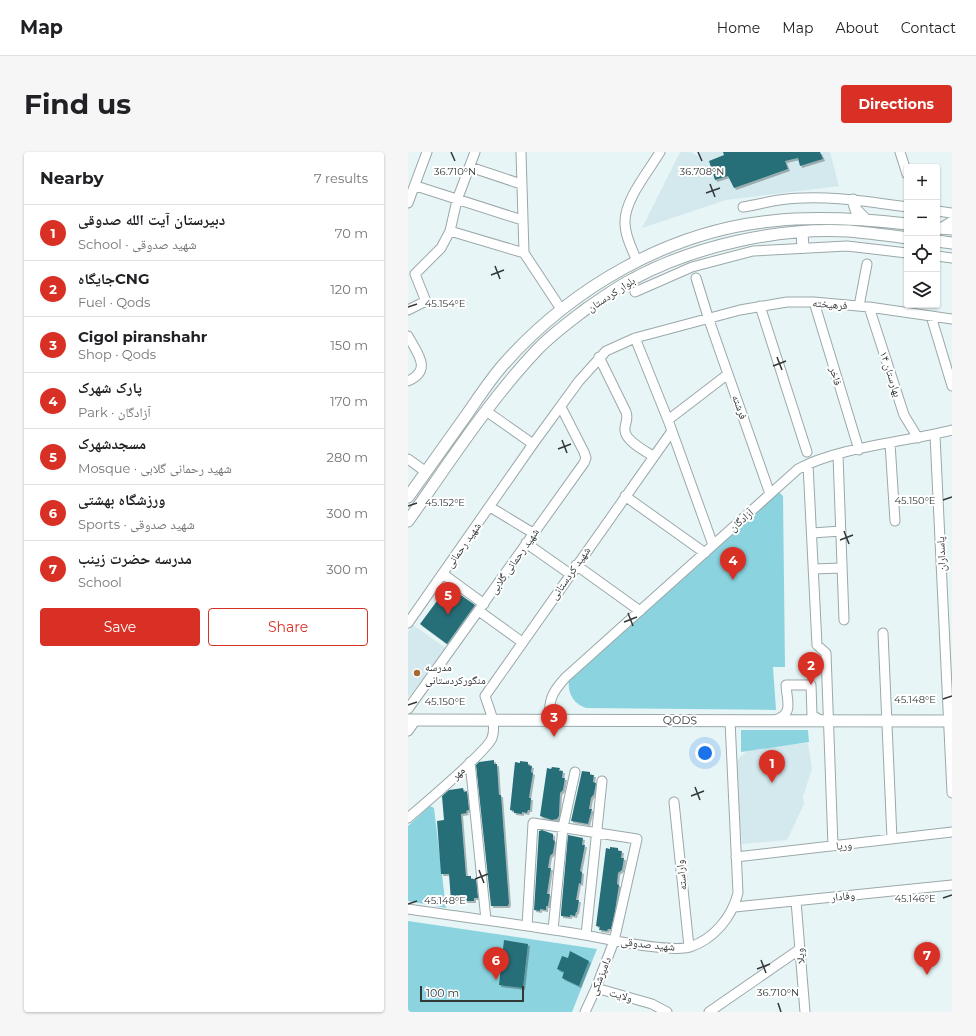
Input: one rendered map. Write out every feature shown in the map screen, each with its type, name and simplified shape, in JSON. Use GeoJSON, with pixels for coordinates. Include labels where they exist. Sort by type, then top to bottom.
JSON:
{"type":"FeatureCollection","features":[{"type":"Feature","properties":{"kind":"main road"},"geometry":{"type":"LineString","coordinates":[[853,200],[856,210],[866,220]]}},
{"type":"Feature","properties":{"kind":"main road","name":"بلوار کردستان"},"geometry":{"type":"LineString","coordinates":[[408,497],[482,392],[502,366],[531,335],[561,309],[593,287],[637,261],[660,250],[699,236],[740,226],[772,221],[806,218],[866,220],[904,224]]}},
{"type":"Feature","properties":{"kind":"main road","name":"بلوار کردستان"},"geometry":{"type":"LineString","coordinates":[[408,521],[493,401],[537,350],[567,324],[633,279],[665,264],[703,251],[745,240],[802,233],[847,231],[904,238]]}},
{"type":"Feature","properties":{"kind":"main road"},"geometry":{"type":"LineString","coordinates":[[802,233],[803,247]]}},
{"type":"Feature","properties":{"kind":"main road"},"geometry":{"type":"LineString","coordinates":[[940,242],[952,243]]}},
{"type":"Feature","properties":{"kind":"main road"},"geometry":{"type":"LineString","coordinates":[[482,392],[493,401]]}},
{"type":"Feature","properties":{"kind":"main road"},"geometry":{"type":"LineString","coordinates":[[435,459],[446,467]]}},
{"type":"Feature","properties":{"kind":"main road","name":"QODS"},"geometry":{"type":"LineString","coordinates":[[411,721],[549,721],[619,719],[950,721]]}},
{"type":"Feature","properties":{"kind":"street"},"geometry":{"type":"LineString","coordinates":[[408,203],[416,186],[427,152]]}},
{"type":"Feature","properties":{"kind":"street"},"geometry":{"type":"LineString","coordinates":[[408,310],[424,302],[425,299],[415,274],[441,248],[450,232],[458,200],[475,152]]}},
{"type":"Feature","properties":{"kind":"street"},"geometry":{"type":"LineString","coordinates":[[521,152],[524,253],[561,309]]}},
{"type":"Feature","properties":{"kind":"street"},"geometry":{"type":"LineString","coordinates":[[637,261],[626,233],[625,222],[628,203],[660,152]]}},
{"type":"Feature","properties":{"kind":"street"},"geometry":{"type":"LineString","coordinates":[[900,152],[904,165]]}},
{"type":"Feature","properties":{"kind":"street"},"geometry":{"type":"LineString","coordinates":[[470,167],[522,184]]}},
{"type":"Feature","properties":{"kind":"street"},"geometry":{"type":"LineString","coordinates":[[416,186],[522,220]]}},
{"type":"Feature","properties":{"kind":"street"},"geometry":{"type":"LineString","coordinates":[[743,207],[780,200],[813,198],[853,200],[904,207]]}},
{"type":"Feature","properties":{"kind":"street"},"geometry":{"type":"LineString","coordinates":[[940,211],[952,213]]}},
{"type":"Feature","properties":{"kind":"street"},"geometry":{"type":"LineString","coordinates":[[943,228],[952,221]]}},
{"type":"Feature","properties":{"kind":"street"},"geometry":{"type":"LineString","coordinates":[[450,232],[524,253]]}},
{"type":"Feature","properties":{"kind":"street"},"geometry":{"type":"LineString","coordinates":[[634,292],[692,267],[753,251],[803,247],[847,246],[904,253]]}},
{"type":"Feature","properties":{"kind":"street"},"geometry":{"type":"LineString","coordinates":[[940,256],[952,258]]}},
{"type":"Feature","properties":{"kind":"street"},"geometry":{"type":"LineString","coordinates":[[859,306],[867,264]]}},
{"type":"Feature","properties":{"kind":"street","name":"فرشته"},"geometry":{"type":"LineString","coordinates":[[696,278],[709,320],[770,494]]}},
{"type":"Feature","properties":{"kind":"street","name":"فرهیخته"},"geometry":{"type":"LineString","coordinates":[[599,357],[612,348],[634,338],[760,306],[787,302],[814,302],[911,309],[930,316],[952,319]]}},
{"type":"Feature","properties":{"kind":"street","name":"فاخر"},"geometry":{"type":"LineString","coordinates":[[814,302],[859,450]]}},
{"type":"Feature","properties":{"kind":"street"},"geometry":{"type":"LineString","coordinates":[[760,306],[807,452]]}},
{"type":"Feature","properties":{"kind":"street","name":"بهارستان ۱۴"},"geometry":{"type":"LineString","coordinates":[[869,307],[904,416],[918,438]]}},
{"type":"Feature","properties":{"kind":"street"},"geometry":{"type":"LineString","coordinates":[[930,316],[952,386]]}},
{"type":"Feature","properties":{"kind":"street"},"geometry":{"type":"LineString","coordinates":[[408,336],[422,362],[421,370],[417,377],[408,381]]}},
{"type":"Feature","properties":{"kind":"street"},"geometry":{"type":"LineString","coordinates":[[634,338],[668,420],[713,545]]}},
{"type":"Feature","properties":{"kind":"street"},"geometry":{"type":"LineString","coordinates":[[599,357],[626,412],[628,420],[625,430],[627,436],[652,456]]}},
{"type":"Feature","properties":{"kind":"street","name":"شهید رحمانی"},"geometry":{"type":"LineString","coordinates":[[408,623],[533,444],[599,357]]}},
{"type":"Feature","properties":{"kind":"street"},"geometry":{"type":"LineString","coordinates":[[668,420],[728,374]]}},
{"type":"Feature","properties":{"kind":"street","name":"شهید رحمانی گلابی"},"geometry":{"type":"LineString","coordinates":[[408,709],[584,464],[586,458],[584,452],[561,407]]}},
{"type":"Feature","properties":{"kind":"street"},"geometry":{"type":"LineString","coordinates":[[486,411],[533,444]]}},
{"type":"Feature","properties":{"kind":"street","name":"آزادگان"},"geometry":{"type":"LineString","coordinates":[[549,721],[549,704],[554,690],[704,553],[798,470],[808,464],[838,455],[952,430]]}},
{"type":"Feature","properties":{"kind":"street","name":"شهید کردستانی"},"geometry":{"type":"LineString","coordinates":[[492,720],[485,696],[652,456],[672,431]]}},
{"type":"Feature","properties":{"kind":"street","name":"پاسداران"},"geometry":{"type":"LineString","coordinates":[[935,434],[950,721],[952,793]]}},
{"type":"Feature","properties":{"kind":"street"},"geometry":{"type":"LineString","coordinates":[[890,443],[895,520]]}},
{"type":"Feature","properties":{"kind":"street"},"geometry":{"type":"LineString","coordinates":[[838,455],[844,620]]}},
{"type":"Feature","properties":{"kind":"street"},"geometry":{"type":"LineString","coordinates":[[408,459],[426,472]]}},
{"type":"Feature","properties":{"kind":"street"},"geometry":{"type":"LineString","coordinates":[[808,464],[817,645],[826,654],[826,721],[833,846]]}},
{"type":"Feature","properties":{"kind":"street"},"geometry":{"type":"LineString","coordinates":[[625,496],[704,553]]}},
{"type":"Feature","properties":{"kind":"street"},"geometry":{"type":"LineString","coordinates":[[490,507],[533,533]]}},
{"type":"Feature","properties":{"kind":"street"},"geometry":{"type":"LineString","coordinates":[[812,533],[841,531]]}},
{"type":"Feature","properties":{"kind":"street"},"geometry":{"type":"LineString","coordinates":[[526,543],[570,574]]}},
{"type":"Feature","properties":{"kind":"street"},"geometry":{"type":"LineString","coordinates":[[576,565],[640,611]]}},
{"type":"Feature","properties":{"kind":"street"},"geometry":{"type":"LineString","coordinates":[[813,569],[842,568]]}},
{"type":"Feature","properties":{"kind":"street"},"geometry":{"type":"LineString","coordinates":[[443,574],[522,642]]}},
{"type":"Feature","properties":{"kind":"street"},"geometry":{"type":"LineString","coordinates":[[942,588],[952,588]]}},
{"type":"Feature","properties":{"kind":"street"},"geometry":{"type":"LineString","coordinates":[[883,632],[892,839]]}},
{"type":"Feature","properties":{"kind":"street"},"geometry":{"type":"LineString","coordinates":[[775,720],[785,716],[788,712],[786,685],[811,685],[812,715],[826,721]]}},
{"type":"Feature","properties":{"kind":"street","name":"مهر"},"geometry":{"type":"LineString","coordinates":[[408,818],[492,740],[494,731],[492,720]]}},
{"type":"Feature","properties":{"kind":"street","name":"شهید صدوقی"},"geometry":{"type":"LineString","coordinates":[[408,909],[586,935],[614,941],[673,948],[689,947],[702,941],[729,918],[735,907],[738,893],[730,720]]}},
{"type":"Feature","properties":{"kind":"street"},"geometry":{"type":"LineString","coordinates":[[408,731],[411,721]]}},
{"type":"Feature","properties":{"kind":"street"},"geometry":{"type":"LineString","coordinates":[[470,762],[486,920]]}},
{"type":"Feature","properties":{"kind":"street"},"geometry":{"type":"LineString","coordinates":[[553,930],[563,828],[575,772]]}},
{"type":"Feature","properties":{"kind":"street"},"geometry":{"type":"LineString","coordinates":[[586,935],[602,781]]}},
{"type":"Feature","properties":{"kind":"street","name":"واراسته"},"geometry":{"type":"LineString","coordinates":[[674,802],[689,947]]}},
{"type":"Feature","properties":{"kind":"street"},"geometry":{"type":"LineString","coordinates":[[527,926],[533,823],[597,833]]}},
{"type":"Feature","properties":{"kind":"street","name":"وریا"},"geometry":{"type":"LineString","coordinates":[[736,857],[952,832]]}},
{"type":"Feature","properties":{"kind":"street","name":"دامپزشکی"},"geometry":{"type":"LineString","coordinates":[[585,1012],[614,941],[637,839],[597,833]]}},
{"type":"Feature","properties":{"kind":"street","name":"وفادار"},"geometry":{"type":"LineString","coordinates":[[735,907],[952,884]]}},
{"type":"Feature","properties":{"kind":"street","name":"ویلا"},"geometry":{"type":"LineString","coordinates":[[796,901],[805,1012]]}},
{"type":"Feature","properties":{"kind":"street"},"geometry":{"type":"LineString","coordinates":[[709,1012],[800,949]]}},
{"type":"Feature","properties":{"kind":"street","name":"ولایت"},"geometry":{"type":"LineString","coordinates":[[596,988],[652,1004],[667,1012]]}},
{"type":"Feature","properties":{"kind":"shaded area"},"geometry":{"type":"Polygon","coordinates":[[[680,152],[691,152],[698,156],[700,152],[830,152],[839,186],[726,200],[642,228],[680,152]]]}},
{"type":"Feature","properties":{"kind":"shaded area"},"geometry":{"type":"Polygon","coordinates":[[[779,492],[783,496],[785,667],[773,667],[776,710],[586,708],[578,704],[570,693],[569,679],[779,492]]]}},
{"type":"Feature","properties":{"kind":"shaded area","name":"مدرسه منگورکردستانی"},"geometry":{"type":"Polygon","coordinates":[[[413,625],[446,648],[408,698],[408,632],[413,625]]]}},
{"type":"Feature","properties":{"kind":"shaded area"},"geometry":{"type":"Polygon","coordinates":[[[741,730],[808,730],[809,742],[741,752],[741,730]]]}},
{"type":"Feature","properties":{"kind":"shaded area"},"geometry":{"type":"Polygon","coordinates":[[[808,743],[812,769],[803,796],[804,804],[787,840],[742,844],[735,767],[739,758],[747,751],[756,747],[808,743]]]}},
{"type":"Feature","properties":{"kind":"shaded area"},"geometry":{"type":"Polygon","coordinates":[[[430,806],[434,808],[446,908],[408,901],[408,826],[430,806]]]}},
{"type":"Feature","properties":{"kind":"shaded area"},"geometry":{"type":"Polygon","coordinates":[[[408,921],[597,949],[572,1012],[408,1012],[408,921]]]}},
{"type":"Feature","properties":{"kind":"building"},"geometry":{"type":"Polygon","coordinates":[[[723,152],[820,152],[823,159],[800,166],[798,158],[785,161],[788,169],[734,188],[728,176],[715,180],[709,161],[724,155],[723,152]]]}},
{"type":"Feature","properties":{"kind":"building"},"geometry":{"type":"Polygon","coordinates":[[[448,586],[475,605],[447,644],[420,624],[448,586]]]}},
{"type":"Feature","properties":{"kind":"building"},"geometry":{"type":"Polygon","coordinates":[[[494,760],[494,764],[497,764],[499,795],[501,795],[508,906],[491,906],[476,765],[479,762],[494,760]]]}},
{"type":"Feature","properties":{"kind":"building"},"geometry":{"type":"Polygon","coordinates":[[[520,761],[528,762],[528,765],[532,766],[531,772],[533,773],[529,798],[531,798],[530,810],[528,810],[527,813],[522,812],[522,814],[514,813],[514,811],[510,810],[515,762],[520,763],[520,761]]]}},
{"type":"Feature","properties":{"kind":"building"},"geometry":{"type":"Polygon","coordinates":[[[552,767],[560,768],[559,771],[563,771],[562,778],[565,778],[563,790],[560,793],[559,816],[557,819],[552,820],[540,816],[547,768],[551,769],[552,767]]]}},
{"type":"Feature","properties":{"kind":"building"},"geometry":{"type":"Polygon","coordinates":[[[582,771],[590,772],[590,775],[594,775],[593,782],[596,783],[594,794],[591,798],[589,809],[592,809],[588,824],[571,821],[582,771]]]}},
{"type":"Feature","properties":{"kind":"building"},"geometry":{"type":"Polygon","coordinates":[[[463,788],[464,792],[467,791],[469,810],[466,811],[467,813],[461,814],[466,876],[471,876],[471,879],[476,879],[478,898],[474,898],[474,901],[451,901],[449,874],[441,874],[437,821],[444,820],[442,796],[449,790],[463,788]]]}},
{"type":"Feature","properties":{"kind":"building"},"geometry":{"type":"Polygon","coordinates":[[[542,830],[553,834],[553,840],[555,841],[548,868],[551,868],[547,894],[550,894],[548,906],[546,906],[546,910],[540,909],[540,911],[534,910],[539,831],[542,830]]]}},
{"type":"Feature","properties":{"kind":"building"},"geometry":{"type":"Polygon","coordinates":[[[568,835],[583,838],[582,845],[585,845],[580,871],[582,872],[581,884],[579,883],[576,900],[579,900],[577,912],[575,916],[570,915],[570,917],[561,916],[568,835]]]}},
{"type":"Feature","properties":{"kind":"building"},"geometry":{"type":"Polygon","coordinates":[[[610,847],[618,848],[618,851],[622,851],[621,858],[624,858],[622,870],[618,873],[617,884],[619,885],[611,929],[608,929],[607,931],[599,930],[600,927],[596,926],[606,848],[610,849],[610,847]]]}},
{"type":"Feature","properties":{"kind":"building"},"geometry":{"type":"Polygon","coordinates":[[[504,940],[528,944],[523,988],[499,985],[504,940]]]}},
{"type":"Feature","properties":{"kind":"building"},"geometry":{"type":"Polygon","coordinates":[[[570,951],[589,961],[579,986],[562,978],[564,972],[557,969],[562,956],[568,958],[570,951]]]}},
{"type":"Feature","properties":{"kind":"place","name":"پارک شهرک"},"geometry":{"type":"Point","coordinates":[733,580]}},
{"type":"Feature","properties":{"kind":"place","name":"مسجدشهرک"},"geometry":{"type":"Point","coordinates":[448,615]}},
{"type":"Feature","properties":{"kind":"place","name":"مدرسه منگورکردستانی"},"geometry":{"type":"Point","coordinates":[417,673]}},
{"type":"Feature","properties":{"kind":"place","name":"جایگاهCNG"},"geometry":{"type":"Point","coordinates":[811,685]}},
{"type":"Feature","properties":{"kind":"place","name":"Cigol piranshahr"},"geometry":{"type":"Point","coordinates":[554,737]}},
{"type":"Feature","properties":{"kind":"place","name":"دبیرستان آیت الله صدوقی"},"geometry":{"type":"Point","coordinates":[772,783]}},
{"type":"Feature","properties":{"kind":"place","name":"مدرسه حضرت زینب"},"geometry":{"type":"Point","coordinates":[927,975]}},
{"type":"Feature","properties":{"kind":"place","name":"ورزشگاه بهشتی"},"geometry":{"type":"Point","coordinates":[496,980]}}]}
